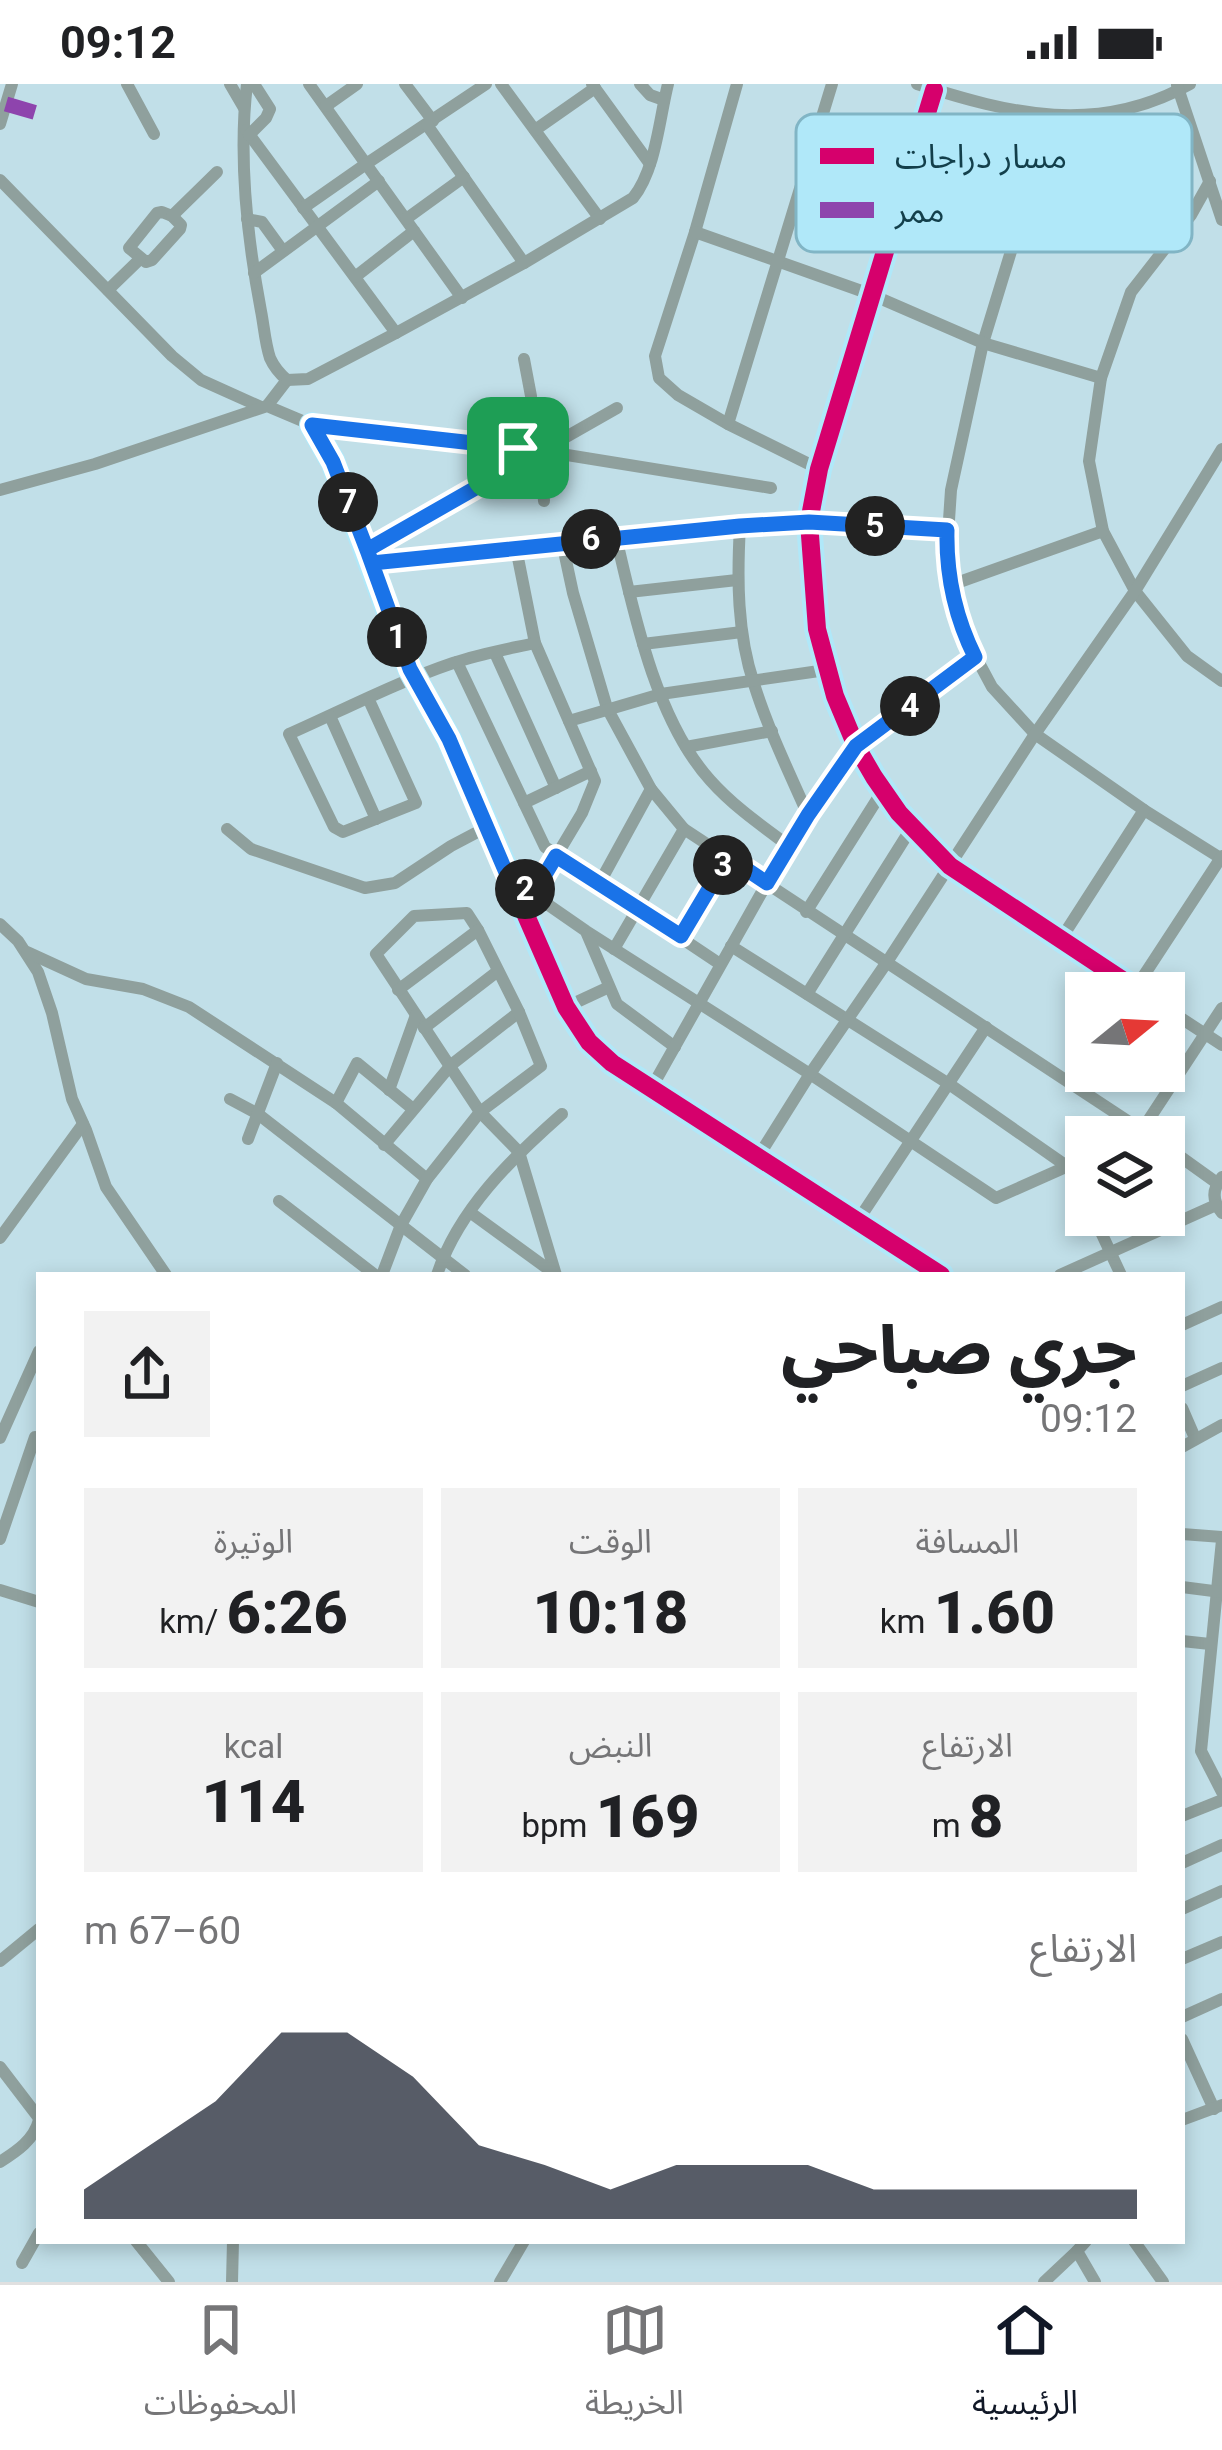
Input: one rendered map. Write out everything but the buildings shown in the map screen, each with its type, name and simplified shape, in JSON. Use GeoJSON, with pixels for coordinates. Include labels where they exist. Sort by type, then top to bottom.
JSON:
{"type":"FeatureCollection","features":[{"type":"Feature","properties":{"kind":"street"},"geometry":{"type":"LineString","coordinates":[[0,124],[13,84]]}},
{"type":"Feature","properties":{"kind":"street"},"geometry":{"type":"LineString","coordinates":[[127,84],[154,134]]}},
{"type":"Feature","properties":{"kind":"street"},"geometry":{"type":"LineString","coordinates":[[230,84],[244,108],[247,219],[269,355],[287,380],[308,379],[396,333],[633,199],[650,164],[668,84]]}},
{"type":"Feature","properties":{"kind":"street"},"geometry":{"type":"LineString","coordinates":[[244,108],[251,84]]}},
{"type":"Feature","properties":{"kind":"street"},"geometry":{"type":"LineString","coordinates":[[247,132],[270,109],[251,84]]}},
{"type":"Feature","properties":{"kind":"street"},"geometry":{"type":"LineString","coordinates":[[309,84],[462,298]]}},
{"type":"Feature","properties":{"kind":"street"},"geometry":{"type":"LineString","coordinates":[[326,106],[357,84]]}},
{"type":"Feature","properties":{"kind":"street"},"geometry":{"type":"LineString","coordinates":[[405,84],[524,263]]}},
{"type":"Feature","properties":{"kind":"street"},"geometry":{"type":"LineString","coordinates":[[303,208],[486,84]]}},
{"type":"Feature","properties":{"kind":"street"},"geometry":{"type":"LineString","coordinates":[[501,84],[600,219]]}},
{"type":"Feature","properties":{"kind":"street"},"geometry":{"type":"LineString","coordinates":[[640,84],[650,95],[664,100]]}},
{"type":"Feature","properties":{"kind":"street"},"geometry":{"type":"LineString","coordinates":[[737,84],[655,367],[659,378],[678,395],[819,469]]}},
{"type":"Feature","properties":{"kind":"street"},"geometry":{"type":"LineString","coordinates":[[823,114],[832,84]]}},
{"type":"Feature","properties":{"kind":"street"},"geometry":{"type":"LineString","coordinates":[[916,84],[986,106],[1034,114]]}},
{"type":"Feature","properties":{"kind":"street"},"geometry":{"type":"LineString","coordinates":[[535,130],[593,86],[650,164]]}},
{"type":"Feature","properties":{"kind":"street"},"geometry":{"type":"LineString","coordinates":[[1093,114],[1137,106],[1182,86]]}},
{"type":"Feature","properties":{"kind":"street"},"geometry":{"type":"LineString","coordinates":[[926,114],[934,90]]}},
{"type":"Feature","properties":{"kind":"street"},"geometry":{"type":"LineString","coordinates":[[1192,120],[1222,220]]}},
{"type":"Feature","properties":{"kind":"street"},"geometry":{"type":"LineString","coordinates":[[247,132],[396,333]]}},
{"type":"Feature","properties":{"kind":"street"},"geometry":{"type":"LineString","coordinates":[[172,216],[217,172]]}},
{"type":"Feature","properties":{"kind":"street"},"geometry":{"type":"LineString","coordinates":[[355,277],[464,177]]}},
{"type":"Feature","properties":{"kind":"street"},"geometry":{"type":"LineString","coordinates":[[0,180],[201,380],[312,425],[520,455],[530,470],[542,472],[554,466],[560,448],[617,408]]}},
{"type":"Feature","properties":{"kind":"street"},"geometry":{"type":"LineString","coordinates":[[254,273],[379,181]]}},
{"type":"Feature","properties":{"kind":"street"},"geometry":{"type":"LineString","coordinates":[[1192,213],[1210,181]]}},
{"type":"Feature","properties":{"kind":"street"},"geometry":{"type":"LineString","coordinates":[[328,191],[342,208]]}},
{"type":"Feature","properties":{"kind":"street"},"geometry":{"type":"LineString","coordinates":[[728,424],[796,206]]}},
{"type":"Feature","properties":{"kind":"street"},"geometry":{"type":"LineString","coordinates":[[157,213],[172,216],[180,230],[152,260],[140,259],[129,250],[132,242],[157,213]]}},
{"type":"Feature","properties":{"kind":"street"},"geometry":{"type":"LineString","coordinates":[[247,219],[262,222],[283,251]]}},
{"type":"Feature","properties":{"kind":"street"},"geometry":{"type":"LineString","coordinates":[[695,232],[870,294],[983,343],[1101,378]]}},
{"type":"Feature","properties":{"kind":"street"},"geometry":{"type":"LineString","coordinates":[[883,252],[819,469],[809,522],[817,629],[826,670],[856,746],[912,827],[950,866],[1108,972]]}},
{"type":"Feature","properties":{"kind":"street"},"geometry":{"type":"LineString","coordinates":[[1011,252],[983,343],[951,490],[947,530],[951,585],[958,620],[975,657],[1002,699],[1035,734],[1222,858],[1149,972]]}},
{"type":"Feature","properties":{"kind":"street"},"geometry":{"type":"LineString","coordinates":[[1162,252],[1131,292],[1101,378],[1089,461],[1102,531],[1135,591],[1187,656],[1222,681]]}},
{"type":"Feature","properties":{"kind":"street"},"geometry":{"type":"LineString","coordinates":[[107,290],[140,259]]}},
{"type":"Feature","properties":{"kind":"street"},"geometry":{"type":"LineString","coordinates":[[524,359],[532,430]]}},
{"type":"Feature","properties":{"kind":"street"},"geometry":{"type":"LineString","coordinates":[[0,490],[95,464],[264,406],[287,380]]}},
{"type":"Feature","properties":{"kind":"street"},"geometry":{"type":"LineString","coordinates":[[312,425],[333,462],[415,678],[449,739],[566,1006],[589,1042],[612,1063],[936,1272]]}},
{"type":"Feature","properties":{"kind":"street"},"geometry":{"type":"LineString","coordinates":[[370,557],[520,455],[525,434],[532,430],[548,430],[560,448],[771,488]]}},
{"type":"Feature","properties":{"kind":"street"},"geometry":{"type":"LineString","coordinates":[[758,1157],[1035,734],[1135,591],[1222,448]]}},
{"type":"Feature","properties":{"kind":"street"},"geometry":{"type":"LineString","coordinates":[[542,472],[544,501]]}},
{"type":"Feature","properties":{"kind":"street"},"geometry":{"type":"LineString","coordinates":[[370,557],[809,522],[947,530]]}},
{"type":"Feature","properties":{"kind":"street"},"geometry":{"type":"LineString","coordinates":[[740,526],[737,580],[752,681],[808,815]]}},
{"type":"Feature","properties":{"kind":"street"},"geometry":{"type":"LineString","coordinates":[[951,585],[1102,531]]}},
{"type":"Feature","properties":{"kind":"street"},"geometry":{"type":"LineString","coordinates":[[616,537],[643,644],[686,747],[708,779],[741,811],[790,846]]}},
{"type":"Feature","properties":{"kind":"street"},"geometry":{"type":"LineString","coordinates":[[562,542],[608,708],[651,788],[684,830],[1065,1078]]}},
{"type":"Feature","properties":{"kind":"street"},"geometry":{"type":"LineString","coordinates":[[516,548],[535,643],[595,781],[582,813],[533,895]]}},
{"type":"Feature","properties":{"kind":"street"},"geometry":{"type":"LineString","coordinates":[[629,592],[737,580]]}},
{"type":"Feature","properties":{"kind":"street"},"geometry":{"type":"LineString","coordinates":[[643,644],[742,632]]}},
{"type":"Feature","properties":{"kind":"street"},"geometry":{"type":"LineString","coordinates":[[368,698],[416,803],[343,832],[334,827],[290,734],[368,698],[457,662],[535,643]]}},
{"type":"Feature","properties":{"kind":"street"},"geometry":{"type":"LineString","coordinates":[[495,652],[556,788]]}},
{"type":"Feature","properties":{"kind":"street"},"geometry":{"type":"LineString","coordinates":[[652,1087],[767,883],[856,746],[975,657]]}},
{"type":"Feature","properties":{"kind":"street"},"geometry":{"type":"LineString","coordinates":[[457,662],[545,847],[720,964]]}},
{"type":"Feature","properties":{"kind":"street"},"geometry":{"type":"LineString","coordinates":[[569,721],[661,694],[826,670]]}},
{"type":"Feature","properties":{"kind":"street"},"geometry":{"type":"LineString","coordinates":[[330,716],[376,819]]}},
{"type":"Feature","properties":{"kind":"street"},"geometry":{"type":"LineString","coordinates":[[686,747],[772,731]]}},
{"type":"Feature","properties":{"kind":"street"},"geometry":{"type":"LineString","coordinates":[[524,803],[591,771]]}},
{"type":"Feature","properties":{"kind":"street"},"geometry":{"type":"LineString","coordinates":[[598,884],[651,788]]}},
{"type":"Feature","properties":{"kind":"street"},"geometry":{"type":"LineString","coordinates":[[806,912],[883,790]]}},
{"type":"Feature","properties":{"kind":"street"},"geometry":{"type":"LineString","coordinates":[[1061,939],[1144,810]]}},
{"type":"Feature","properties":{"kind":"street"},"geometry":{"type":"LineString","coordinates":[[227,830],[251,849],[365,888],[395,883],[487,827]]}},
{"type":"Feature","properties":{"kind":"street"},"geometry":{"type":"LineString","coordinates":[[806,994],[912,827]]}},
{"type":"Feature","properties":{"kind":"street"},"geometry":{"type":"LineString","coordinates":[[614,950],[684,830]]}},
{"type":"Feature","properties":{"kind":"street"},"geometry":{"type":"LineString","coordinates":[[681,936],[728,857]]}},
{"type":"Feature","properties":{"kind":"street"},"geometry":{"type":"LineString","coordinates":[[508,877],[996,1198],[1065,1168]]}},
{"type":"Feature","properties":{"kind":"street"},"geometry":{"type":"LineString","coordinates":[[380,1272],[427,1179],[480,1112],[541,1066],[519,1012],[466,913],[414,916],[376,954],[480,1112],[519,1152],[555,1272]]}},
{"type":"Feature","properties":{"kind":"street"},"geometry":{"type":"LineString","coordinates":[[0,924],[27,952],[38,972],[72,1100],[106,1187],[164,1272]]}},
{"type":"Feature","properties":{"kind":"street"},"geometry":{"type":"LineString","coordinates":[[398,990],[478,930]]}},
{"type":"Feature","properties":{"kind":"street"},"geometry":{"type":"LineString","coordinates":[[586,932],[616,1004],[675,1047]]}},
{"type":"Feature","properties":{"kind":"street"},"geometry":{"type":"LineString","coordinates":[[731,946],[849,1018],[1065,1165]]}},
{"type":"Feature","properties":{"kind":"street"},"geometry":{"type":"LineString","coordinates":[[27,952],[86,979],[175,1000],[336,1103],[427,1179]]}},
{"type":"Feature","properties":{"kind":"street"},"geometry":{"type":"LineString","coordinates":[[389,1090],[420,1022],[498,971]]}},
{"type":"Feature","properties":{"kind":"street"},"geometry":{"type":"LineString","coordinates":[[566,1006],[609,986]]}},
{"type":"Feature","properties":{"kind":"street"},"geometry":{"type":"LineString","coordinates":[[1157,1116],[1222,1008]]}},
{"type":"Feature","properties":{"kind":"street"},"geometry":{"type":"LineString","coordinates":[[384,1145],[450,1066],[519,1012]]}},
{"type":"Feature","properties":{"kind":"street"},"geometry":{"type":"LineString","coordinates":[[1185,1021],[1222,1045]]}},
{"type":"Feature","properties":{"kind":"street"},"geometry":{"type":"LineString","coordinates":[[857,1222],[986,1028]]}},
{"type":"Feature","properties":{"kind":"street"},"geometry":{"type":"LineString","coordinates":[[248,1139],[277,1063]]}},
{"type":"Feature","properties":{"kind":"street"},"geometry":{"type":"LineString","coordinates":[[336,1103],[357,1063],[413,1109]]}},
{"type":"Feature","properties":{"kind":"street"},"geometry":{"type":"LineString","coordinates":[[1086,1092],[1122,1116]]}},
{"type":"Feature","properties":{"kind":"street"},"geometry":{"type":"LineString","coordinates":[[230,1099],[258,1114],[461,1272]]}},
{"type":"Feature","properties":{"kind":"street"},"geometry":{"type":"LineString","coordinates":[[438,1272],[481,1196],[519,1152],[562,1114]]}},
{"type":"Feature","properties":{"kind":"street"},"geometry":{"type":"LineString","coordinates":[[0,1238],[83,1124]]}},
{"type":"Feature","properties":{"kind":"street"},"geometry":{"type":"LineString","coordinates":[[1067,1272],[1219,1209],[1214,1190],[1220,1180],[1185,1158]]}},
{"type":"Feature","properties":{"kind":"street"},"geometry":{"type":"LineString","coordinates":[[279,1201],[375,1272]]}},
{"type":"Feature","properties":{"kind":"street"},"geometry":{"type":"LineString","coordinates":[[471,1213],[552,1272]]}},
{"type":"Feature","properties":{"kind":"street"},"geometry":{"type":"LineString","coordinates":[[1104,1236],[1120,1272]]}},
{"type":"Feature","properties":{"kind":"street"},"geometry":{"type":"LineString","coordinates":[[1185,1324],[1219,1308],[1222,1324]]}},
{"type":"Feature","properties":{"kind":"street"},"geometry":{"type":"LineString","coordinates":[[36,1358],[3,1433],[36,1438]]}},
{"type":"Feature","properties":{"kind":"street"},"geometry":{"type":"LineString","coordinates":[[1185,1385],[1222,1368]]}},
{"type":"Feature","properties":{"kind":"street"},"geometry":{"type":"LineString","coordinates":[[1185,1415],[1195,1438]]}},
{"type":"Feature","properties":{"kind":"street"},"geometry":{"type":"LineString","coordinates":[[1185,1445],[1222,1425]]}},
{"type":"Feature","properties":{"kind":"street"},"geometry":{"type":"LineString","coordinates":[[0,1539],[36,1441]]}},
{"type":"Feature","properties":{"kind":"street"},"geometry":{"type":"LineString","coordinates":[[1185,1534],[1222,1539],[1201,1750],[1222,1796],[1185,1814]]}},
{"type":"Feature","properties":{"kind":"street"},"geometry":{"type":"LineString","coordinates":[[1185,1587],[1219,1592]]}},
{"type":"Feature","properties":{"kind":"street"},"geometry":{"type":"LineString","coordinates":[[0,1590],[36,1601]]}},
{"type":"Feature","properties":{"kind":"street"},"geometry":{"type":"LineString","coordinates":[[1185,1641],[1210,1644]]}},
{"type":"Feature","properties":{"kind":"street"},"geometry":{"type":"LineString","coordinates":[[1185,1756],[1201,1750]]}},
{"type":"Feature","properties":{"kind":"street"},"geometry":{"type":"LineString","coordinates":[[1185,1862],[1222,1845]]}},
{"type":"Feature","properties":{"kind":"street"},"geometry":{"type":"LineString","coordinates":[[1185,1909],[1222,1891]]}},
{"type":"Feature","properties":{"kind":"street"},"geometry":{"type":"LineString","coordinates":[[0,1961],[36,1931]]}},
{"type":"Feature","properties":{"kind":"street"},"geometry":{"type":"LineString","coordinates":[[1185,1958],[1222,1942]]}},
{"type":"Feature","properties":{"kind":"street"},"geometry":{"type":"LineString","coordinates":[[1185,2016],[1219,2001],[1222,2016]]}},
{"type":"Feature","properties":{"kind":"street"},"geometry":{"type":"LineString","coordinates":[[1185,2044],[1218,2107],[1185,2119]]}},
{"type":"Feature","properties":{"kind":"street"},"geometry":{"type":"LineString","coordinates":[[0,2067],[36,2115]]}},
{"type":"Feature","properties":{"kind":"street"},"geometry":{"type":"LineString","coordinates":[[0,2162],[36,2130]]}},
{"type":"Feature","properties":{"kind":"street"},"geometry":{"type":"LineString","coordinates":[[22,2263],[36,2238]]}},
{"type":"Feature","properties":{"kind":"street"},"geometry":{"type":"LineString","coordinates":[[138,2244],[169,2282]]}},
{"type":"Feature","properties":{"kind":"street"},"geometry":{"type":"LineString","coordinates":[[232,2282],[233,2244]]}},
{"type":"Feature","properties":{"kind":"street"},"geometry":{"type":"LineString","coordinates":[[500,2282],[522,2244]]}},
{"type":"Feature","properties":{"kind":"street"},"geometry":{"type":"LineString","coordinates":[[1136,2244],[1162,2282]]}},
{"type":"Feature","properties":{"kind":"street"},"geometry":{"type":"LineString","coordinates":[[1044,2282],[1081,2246],[1095,2282]]}},
{"type":"Feature","properties":{"kind":"marked path"},"geometry":{"type":"LineString","coordinates":[[6,104],[47,116]]}},
{"type":"Feature","properties":{"kind":"cycle path"},"geometry":{"type":"LineString","coordinates":[[927,114],[934,90]]}},
{"type":"Feature","properties":{"kind":"cycle path"},"geometry":{"type":"LineString","coordinates":[[885,252],[819,469],[809,522],[817,629],[835,696],[874,777],[899,813],[950,866],[1110,972]]}},
{"type":"Feature","properties":{"kind":"cycle path"},"geometry":{"type":"LineString","coordinates":[[312,425],[333,462],[410,669],[449,739],[566,1007],[589,1042],[612,1063],[936,1272]]}},
{"type":"Feature","properties":{"kind":"route"},"geometry":{"type":"LineString","coordinates":[[518,448],[312,425],[333,462],[367,550],[372,563],[809,522],[947,530],[954,608],[975,657],[856,746],[767,883],[728,857],[681,936],[556,856],[533,895],[508,877],[387,610],[367,550],[521,462],[518,448]]}}]}
